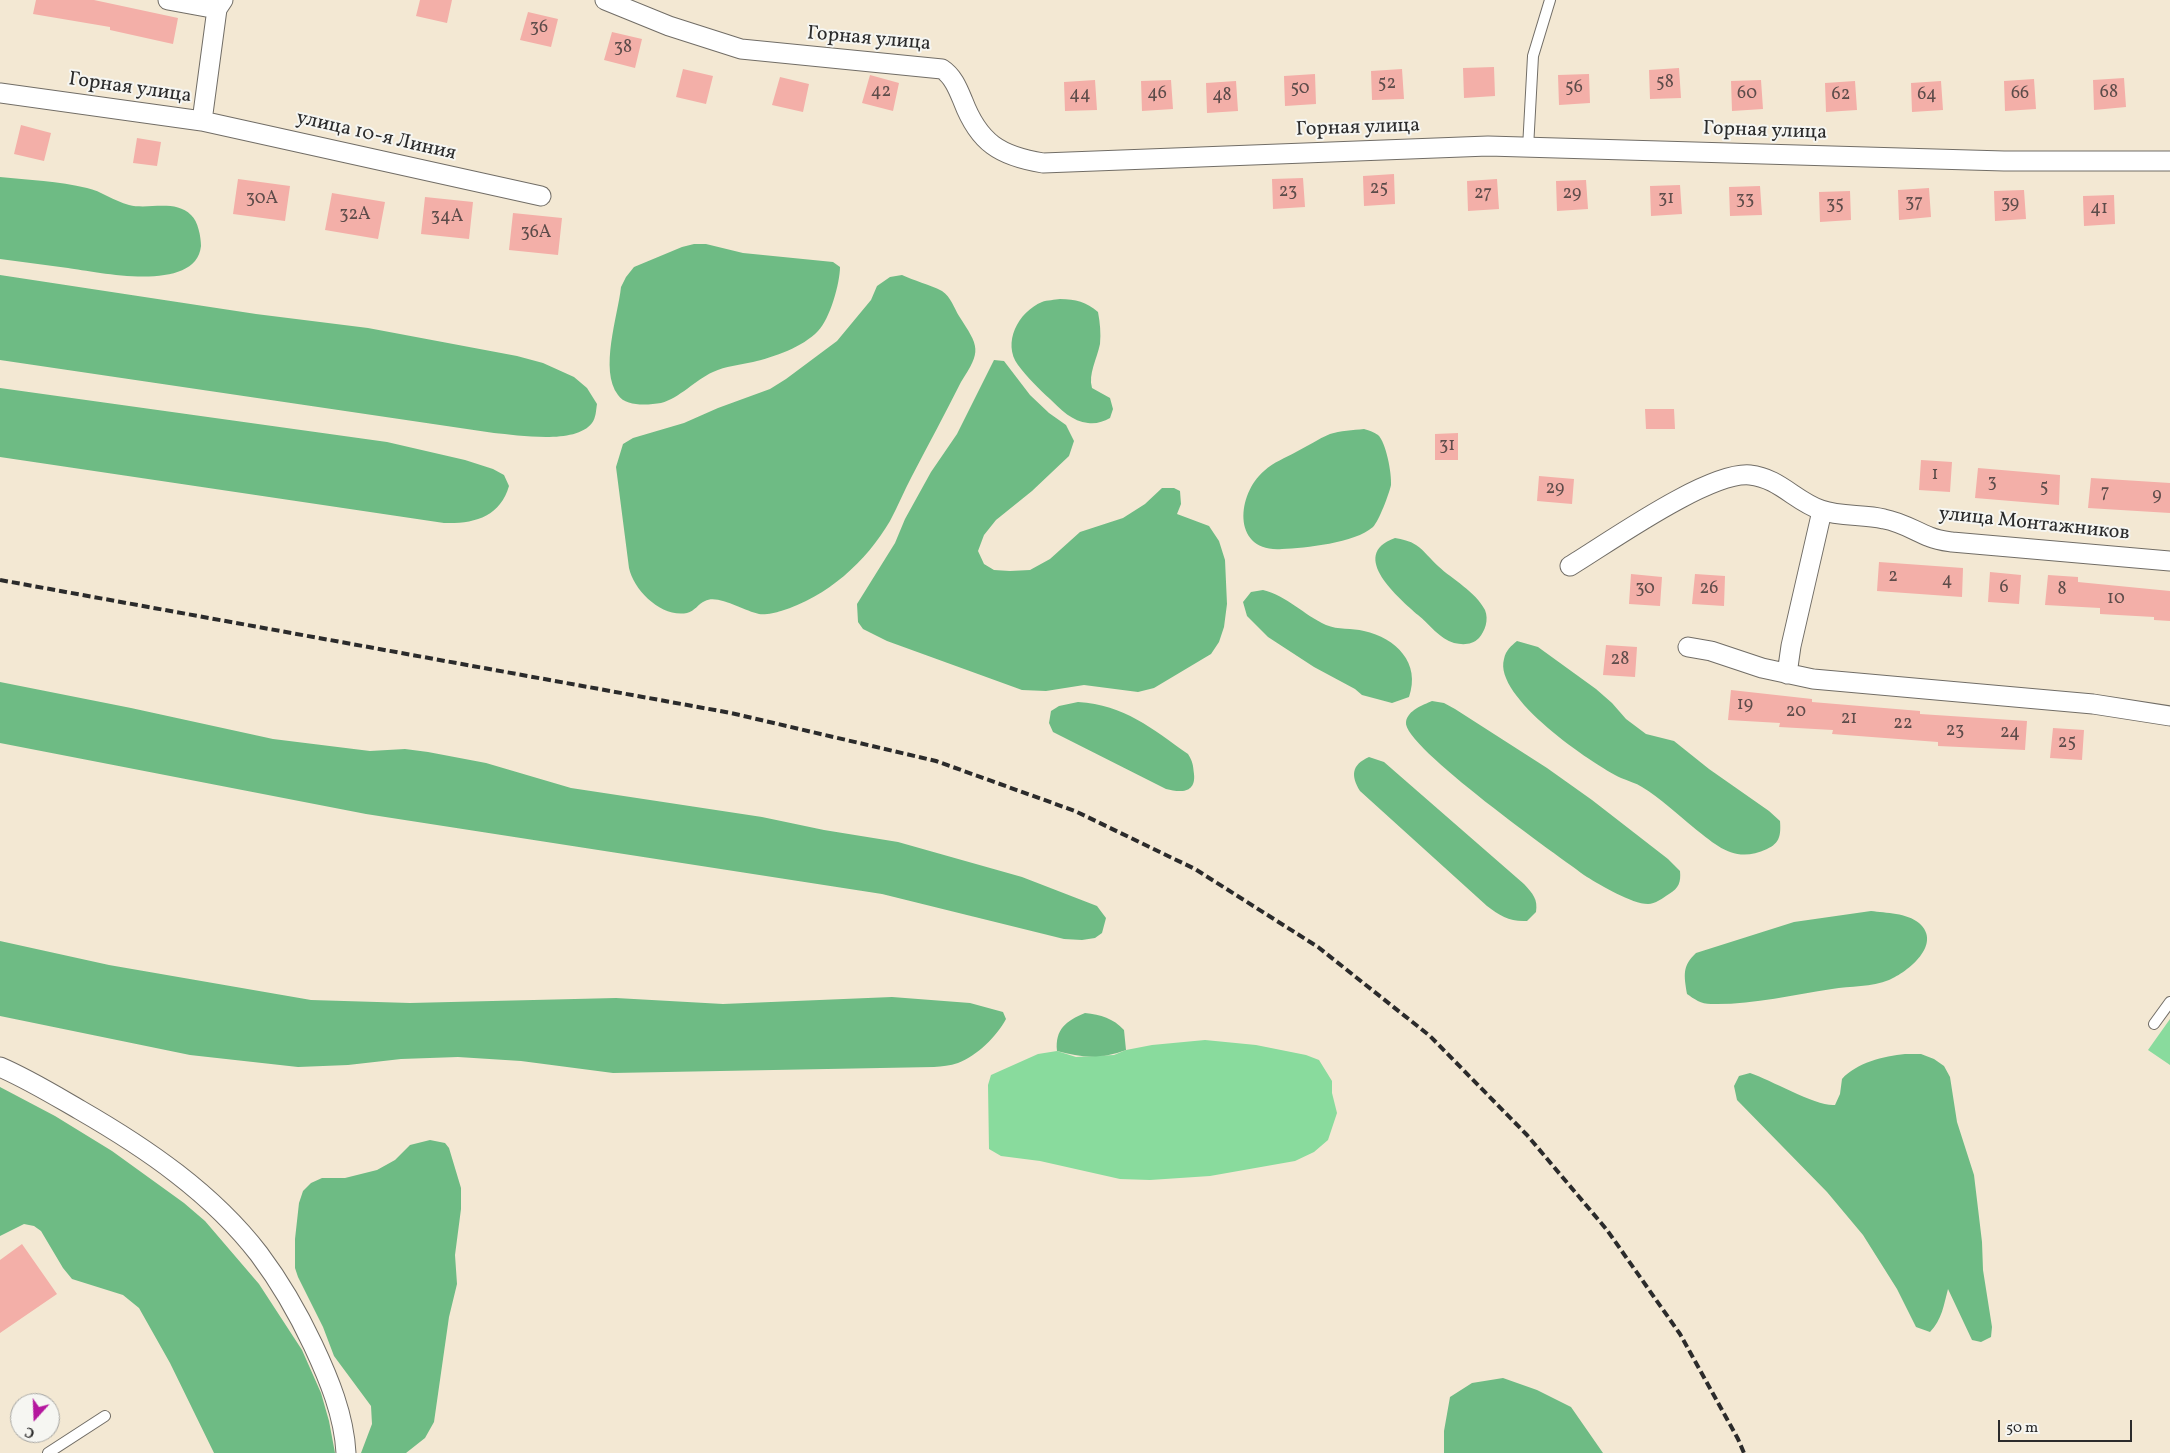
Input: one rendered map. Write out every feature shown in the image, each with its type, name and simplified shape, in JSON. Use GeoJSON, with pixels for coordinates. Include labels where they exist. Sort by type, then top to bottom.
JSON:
{"type":"FeatureCollection","features":[{"type":"Feature","properties":{"kind":"street","name":"Горная улица"},"geometry":{"type":"LineString","coordinates":[[0,93],[202,121],[220,5],[168,0]]}},
{"type":"Feature","properties":{"kind":"street","name":"Горная улица"},"geometry":{"type":"LineString","coordinates":[[605,0],[669,26],[741,49],[942,69],[951,76],[968,116],[984,140],[1009,155],[1043,164],[1488,146],[2004,160],[2170,161]]}},
{"type":"Feature","properties":{"kind":"street","name":"улица 10-я Линия"},"geometry":{"type":"LineString","coordinates":[[202,121],[541,196]]}},
{"type":"Feature","properties":{"kind":"street","name":"улица Монтажников"},"geometry":{"type":"LineString","coordinates":[[1570,566],[1684,496],[1718,480],[1750,475],[1782,486],[1822,511],[1884,519],[1901,524],[1932,538],[1952,542],[2170,561]]}},
{"type":"Feature","properties":{"kind":"street"},"geometry":{"type":"LineString","coordinates":[[1787,674],[1791,646],[1822,511]]}},
{"type":"Feature","properties":{"kind":"street"},"geometry":{"type":"LineString","coordinates":[[1688,647],[1711,651],[1787,674],[2093,704],[2170,716]]}},
{"type":"Feature","properties":{"kind":"street"},"geometry":{"type":"LineString","coordinates":[[0,1068],[52,1093],[139,1147],[191,1184],[259,1253],[286,1293],[326,1373],[338,1406],[346,1453]]}},
{"type":"Feature","properties":{"kind":"lane"},"geometry":{"type":"LineString","coordinates":[[1528,148],[1533,56],[1550,0]]}},
{"type":"Feature","properties":{"kind":"lane"},"geometry":{"type":"LineString","coordinates":[[2154,1024],[2170,1002]]}},
{"type":"Feature","properties":{"kind":"lane"},"geometry":{"type":"LineString","coordinates":[[48,1453],[105,1416]]}},
{"type":"Feature","properties":{"kind":"green space"},"geometry":{"type":"Polygon","coordinates":[[[0,177],[55,182],[92,189],[129,205],[177,207],[185,210],[196,221],[201,246],[195,261],[182,270],[164,275],[144,276],[100,273],[0,259],[0,177]]]}},
{"type":"Feature","properties":{"kind":"green space"},"geometry":{"type":"Polygon","coordinates":[[[694,244],[706,244],[743,253],[833,262],[840,267],[840,274],[830,310],[818,331],[812,337],[788,351],[706,375],[668,401],[644,405],[626,402],[618,395],[610,372],[611,342],[621,287],[634,267],[694,244]]]}},
{"type":"Feature","properties":{"kind":"green space"},"geometry":{"type":"Polygon","coordinates":[[[0,275],[256,314],[368,328],[517,356],[543,363],[574,377],[587,388],[597,404],[595,416],[592,423],[584,430],[573,434],[546,437],[494,433],[0,360],[0,275]]]}},
{"type":"Feature","properties":{"kind":"green space"},"geometry":{"type":"Polygon","coordinates":[[[902,275],[942,291],[948,296],[971,335],[974,342],[975,355],[890,521],[880,536],[857,564],[829,587],[798,605],[776,612],[759,614],[724,601],[710,599],[690,612],[678,613],[668,611],[650,601],[637,585],[629,568],[616,467],[623,444],[633,438],[684,423],[770,389],[837,341],[871,300],[877,286],[890,277],[902,275]]]}},
{"type":"Feature","properties":{"kind":"green space"},"geometry":{"type":"Polygon","coordinates":[[[1060,299],[1080,302],[1098,312],[1100,344],[1091,383],[1092,388],[1110,398],[1113,409],[1110,418],[1102,422],[1082,422],[1067,414],[1029,378],[1013,356],[1012,338],[1015,329],[1026,313],[1042,302],[1060,299]]]}},
{"type":"Feature","properties":{"kind":"green space"},"geometry":{"type":"Polygon","coordinates":[[[994,360],[1004,361],[1030,395],[1049,413],[1066,425],[1074,441],[1069,456],[1032,491],[996,520],[984,535],[978,551],[984,564],[994,570],[1030,570],[1050,559],[1080,532],[1123,518],[1145,504],[1162,488],[1174,488],[1180,491],[1181,504],[1177,514],[1209,526],[1219,541],[1225,560],[1227,604],[1224,627],[1219,642],[1211,654],[1154,688],[1138,692],[1084,685],[1046,691],[1022,690],[887,641],[863,629],[858,622],[857,604],[895,543],[905,519],[931,472],[957,434],[994,360]]]}},
{"type":"Feature","properties":{"kind":"green space"},"geometry":{"type":"Polygon","coordinates":[[[0,388],[387,442],[465,460],[493,469],[504,475],[509,486],[505,497],[492,512],[475,520],[444,523],[0,457],[0,388]]]}},
{"type":"Feature","properties":{"kind":"green space"},"geometry":{"type":"Polygon","coordinates":[[[1364,429],[1378,435],[1384,444],[1391,474],[1391,485],[1388,495],[1373,527],[1342,541],[1316,546],[1282,549],[1266,548],[1254,542],[1247,532],[1244,520],[1244,507],[1255,481],[1264,471],[1330,434],[1364,429]]]}},
{"type":"Feature","properties":{"kind":"green space"},"geometry":{"type":"Polygon","coordinates":[[[1395,538],[1409,541],[1419,547],[1438,566],[1476,597],[1486,614],[1486,625],[1479,638],[1467,644],[1449,641],[1435,631],[1390,588],[1376,566],[1376,555],[1381,546],[1395,538]]]}},
{"type":"Feature","properties":{"kind":"green space"},"geometry":{"type":"Polygon","coordinates":[[[1263,590],[1288,601],[1326,625],[1335,628],[1359,630],[1376,634],[1386,639],[1403,654],[1412,673],[1409,697],[1392,703],[1362,695],[1268,637],[1247,616],[1243,602],[1251,592],[1263,590]]]}},
{"type":"Feature","properties":{"kind":"green space"},"geometry":{"type":"Polygon","coordinates":[[[1517,641],[1538,647],[1596,689],[1626,719],[1646,734],[1674,741],[1709,769],[1769,811],[1780,821],[1780,834],[1775,844],[1767,849],[1745,855],[1727,851],[1710,841],[1649,791],[1607,770],[1568,744],[1529,710],[1514,692],[1505,674],[1505,656],[1509,648],[1517,641]]]}},
{"type":"Feature","properties":{"kind":"green space"},"geometry":{"type":"Polygon","coordinates":[[[0,682],[273,739],[370,751],[405,749],[428,752],[486,763],[571,788],[762,817],[824,830],[898,842],[1022,877],[1097,906],[1106,918],[1102,933],[1095,938],[1082,940],[1064,939],[882,894],[366,814],[0,743],[0,682]]]}},
{"type":"Feature","properties":{"kind":"green space"},"geometry":{"type":"Polygon","coordinates":[[[1432,701],[1444,703],[1455,709],[1547,768],[1592,800],[1668,859],[1680,871],[1680,882],[1677,887],[1662,899],[1653,903],[1648,904],[1634,901],[1616,894],[1587,877],[1517,826],[1455,777],[1429,754],[1412,735],[1406,722],[1407,718],[1416,708],[1432,701]]]}},
{"type":"Feature","properties":{"kind":"green space"},"geometry":{"type":"Polygon","coordinates":[[[1078,702],[1110,708],[1137,719],[1188,754],[1192,761],[1193,785],[1182,791],[1166,789],[1053,732],[1049,723],[1051,711],[1059,706],[1078,702]]]}},
{"type":"Feature","properties":{"kind":"green space"},"geometry":{"type":"Polygon","coordinates":[[[1369,757],[1384,762],[1524,884],[1534,897],[1536,912],[1527,921],[1521,921],[1506,918],[1492,910],[1360,791],[1355,780],[1354,771],[1363,760],[1369,757]]]}},
{"type":"Feature","properties":{"kind":"green space"},"geometry":{"type":"Polygon","coordinates":[[[1871,911],[1909,917],[1919,923],[1925,931],[1927,940],[1920,956],[1905,971],[1889,980],[1868,985],[1741,1003],[1707,1004],[1687,994],[1685,971],[1688,962],[1696,953],[1794,922],[1871,911]]]}},
{"type":"Feature","properties":{"kind":"green space"},"geometry":{"type":"Polygon","coordinates":[[[0,941],[109,965],[311,1000],[410,1003],[616,998],[723,1004],[892,997],[970,1003],[1003,1012],[1006,1019],[992,1039],[972,1056],[955,1064],[934,1067],[613,1073],[521,1061],[458,1057],[401,1059],[348,1065],[298,1067],[190,1055],[0,1016],[0,941]]]}},
{"type":"Feature","properties":{"kind":"green space"},"geometry":{"type":"Polygon","coordinates":[[[1085,1013],[1106,1018],[1120,1026],[1124,1030],[1126,1050],[1100,1056],[1075,1055],[1057,1051],[1060,1031],[1072,1019],[1085,1013]]]}},
{"type":"Feature","properties":{"kind":"green space"},"geometry":{"type":"Polygon","coordinates":[[[2170,1019],[2170,1065],[2148,1050],[2170,1019]]]}},
{"type":"Feature","properties":{"kind":"green space"},"geometry":{"type":"Polygon","coordinates":[[[1205,1040],[1256,1045],[1306,1055],[1319,1060],[1332,1081],[1332,1093],[1337,1113],[1328,1140],[1314,1152],[1295,1161],[1210,1176],[1150,1180],[1120,1179],[1040,1161],[1001,1156],[989,1149],[988,1085],[991,1075],[1038,1054],[1057,1051],[1076,1057],[1114,1055],[1126,1050],[1152,1045],[1205,1040]]]}},
{"type":"Feature","properties":{"kind":"green space"},"geometry":{"type":"Polygon","coordinates":[[[1905,1054],[1921,1054],[1934,1059],[1944,1066],[1950,1077],[1957,1122],[1974,1175],[1982,1242],[1983,1270],[1992,1327],[1991,1337],[1981,1342],[1972,1340],[1948,1289],[1942,1312],[1930,1332],[1916,1327],[1897,1289],[1863,1235],[1827,1192],[1737,1100],[1734,1086],[1739,1076],[1750,1073],[1806,1098],[1835,1105],[1840,1094],[1842,1079],[1848,1073],[1871,1061],[1905,1054]]]}},
{"type":"Feature","properties":{"kind":"green space"},"geometry":{"type":"Polygon","coordinates":[[[0,1087],[55,1116],[112,1151],[184,1203],[205,1221],[259,1284],[302,1350],[321,1393],[335,1453],[214,1453],[170,1363],[139,1308],[123,1295],[72,1279],[63,1268],[41,1231],[34,1226],[24,1224],[0,1236],[0,1087]]]}},
{"type":"Feature","properties":{"kind":"green space"},"geometry":{"type":"Polygon","coordinates":[[[430,1140],[445,1143],[449,1148],[461,1188],[461,1209],[455,1255],[457,1284],[449,1317],[434,1422],[425,1438],[406,1453],[361,1453],[372,1424],[371,1406],[334,1356],[323,1327],[298,1277],[295,1268],[295,1239],[299,1203],[303,1191],[311,1183],[322,1178],[345,1178],[377,1170],[395,1160],[410,1145],[430,1140]]]}},
{"type":"Feature","properties":{"kind":"green space"},"geometry":{"type":"Polygon","coordinates":[[[1503,1378],[1537,1390],[1571,1407],[1603,1453],[1444,1453],[1444,1431],[1450,1397],[1472,1383],[1503,1378]]]}},
{"type":"Feature","properties":{"kind":"building"},"geometry":{"type":"Polygon","coordinates":[[[36,0],[94,0],[178,18],[173,44],[110,30],[110,27],[33,14],[36,0]]]}},
{"type":"Feature","properties":{"kind":"building"},"geometry":{"type":"Polygon","coordinates":[[[420,0],[452,0],[447,23],[416,16],[420,0]]]}},
{"type":"Feature","properties":{"kind":"building"},"geometry":{"type":"Polygon","coordinates":[[[528,12],[558,19],[551,47],[520,40],[528,12]]]}},
{"type":"Feature","properties":{"kind":"building"},"geometry":{"type":"Polygon","coordinates":[[[612,32],[642,39],[635,68],[604,60],[612,32]]]}},
{"type":"Feature","properties":{"kind":"building"},"geometry":{"type":"Polygon","coordinates":[[[1494,67],[1495,96],[1464,98],[1463,68],[1494,67]]]}},
{"type":"Feature","properties":{"kind":"building"},"geometry":{"type":"Polygon","coordinates":[[[1679,68],[1681,98],[1650,99],[1649,70],[1679,68]]]}},
{"type":"Feature","properties":{"kind":"building"},"geometry":{"type":"Polygon","coordinates":[[[683,69],[713,76],[706,104],[676,97],[683,69]]]}},
{"type":"Feature","properties":{"kind":"building"},"geometry":{"type":"Polygon","coordinates":[[[1402,69],[1404,99],[1372,100],[1371,71],[1402,69]]]}},
{"type":"Feature","properties":{"kind":"building"},"geometry":{"type":"Polygon","coordinates":[[[1315,74],[1316,104],[1285,106],[1284,76],[1315,74]]]}},
{"type":"Feature","properties":{"kind":"building"},"geometry":{"type":"Polygon","coordinates":[[[1589,74],[1590,103],[1559,105],[1558,75],[1589,74]]]}},
{"type":"Feature","properties":{"kind":"building"},"geometry":{"type":"Polygon","coordinates":[[[870,75],[899,83],[893,111],[862,103],[870,75]]]}},
{"type":"Feature","properties":{"kind":"building"},"geometry":{"type":"Polygon","coordinates":[[[780,77],[809,84],[803,112],[772,105],[780,77]]]}},
{"type":"Feature","properties":{"kind":"building"},"geometry":{"type":"Polygon","coordinates":[[[2124,78],[2126,107],[2094,110],[2093,80],[2124,78]]]}},
{"type":"Feature","properties":{"kind":"building"},"geometry":{"type":"Polygon","coordinates":[[[2034,79],[2036,109],[2005,111],[2004,81],[2034,79]]]}},
{"type":"Feature","properties":{"kind":"building"},"geometry":{"type":"Polygon","coordinates":[[[1095,80],[1097,110],[1065,111],[1064,82],[1095,80]]]}},
{"type":"Feature","properties":{"kind":"building"},"geometry":{"type":"Polygon","coordinates":[[[1171,80],[1173,109],[1142,111],[1141,81],[1171,80]]]}},
{"type":"Feature","properties":{"kind":"building"},"geometry":{"type":"Polygon","coordinates":[[[1761,80],[1763,109],[1732,111],[1731,81],[1761,80]]]}},
{"type":"Feature","properties":{"kind":"building"},"geometry":{"type":"Polygon","coordinates":[[[1236,81],[1238,111],[1207,113],[1206,83],[1236,81]]]}},
{"type":"Feature","properties":{"kind":"building"},"geometry":{"type":"Polygon","coordinates":[[[1855,81],[1857,110],[1826,112],[1825,83],[1855,81]]]}},
{"type":"Feature","properties":{"kind":"building"},"geometry":{"type":"Polygon","coordinates":[[[1941,81],[1943,110],[1912,112],[1911,83],[1941,81]]]}},
{"type":"Feature","properties":{"kind":"building"},"geometry":{"type":"Polygon","coordinates":[[[21,125],[51,133],[44,161],[14,154],[21,125]]]}},
{"type":"Feature","properties":{"kind":"building"},"geometry":{"type":"Polygon","coordinates":[[[137,138],[161,142],[157,166],[133,163],[137,138]]]}},
{"type":"Feature","properties":{"kind":"building"},"geometry":{"type":"Polygon","coordinates":[[[1394,174],[1395,204],[1364,206],[1363,176],[1394,174]]]}},
{"type":"Feature","properties":{"kind":"building"},"geometry":{"type":"Polygon","coordinates":[[[1303,178],[1305,207],[1273,209],[1272,179],[1303,178]]]}},
{"type":"Feature","properties":{"kind":"building"},"geometry":{"type":"Polygon","coordinates":[[[238,179],[290,186],[285,221],[233,214],[238,179]]]}},
{"type":"Feature","properties":{"kind":"building"},"geometry":{"type":"Polygon","coordinates":[[[1497,179],[1499,209],[1468,211],[1467,181],[1497,179]]]}},
{"type":"Feature","properties":{"kind":"building"},"geometry":{"type":"Polygon","coordinates":[[[1586,180],[1588,209],[1557,211],[1556,181],[1586,180]]]}},
{"type":"Feature","properties":{"kind":"building"},"geometry":{"type":"Polygon","coordinates":[[[1680,185],[1682,214],[1651,216],[1650,186],[1680,185]]]}},
{"type":"Feature","properties":{"kind":"building"},"geometry":{"type":"Polygon","coordinates":[[[1760,186],[1762,215],[1730,216],[1729,187],[1760,186]]]}},
{"type":"Feature","properties":{"kind":"building"},"geometry":{"type":"Polygon","coordinates":[[[1929,188],[1931,217],[1899,220],[1898,190],[1929,188]]]}},
{"type":"Feature","properties":{"kind":"building"},"geometry":{"type":"Polygon","coordinates":[[[2024,190],[2026,219],[1995,221],[1994,191],[2024,190]]]}},
{"type":"Feature","properties":{"kind":"building"},"geometry":{"type":"Polygon","coordinates":[[[1850,191],[1851,220],[1820,222],[1819,192],[1850,191]]]}},
{"type":"Feature","properties":{"kind":"building"},"geometry":{"type":"Polygon","coordinates":[[[332,193],[385,202],[378,239],[325,230],[332,193]]]}},
{"type":"Feature","properties":{"kind":"building"},"geometry":{"type":"Polygon","coordinates":[[[2114,195],[2115,224],[2084,226],[2083,196],[2114,195]]]}},
{"type":"Feature","properties":{"kind":"building"},"geometry":{"type":"Polygon","coordinates":[[[425,197],[473,202],[469,239],[421,234],[425,197]]]}},
{"type":"Feature","properties":{"kind":"building"},"geometry":{"type":"Polygon","coordinates":[[[513,213],[562,218],[558,255],[509,250],[513,213]]]}},
{"type":"Feature","properties":{"kind":"building"},"geometry":{"type":"Polygon","coordinates":[[[1645,409],[1674,409],[1675,429],[1646,429],[1645,409]]]}},
{"type":"Feature","properties":{"kind":"building"},"geometry":{"type":"Polygon","coordinates":[[[1458,433],[1458,460],[1435,460],[1435,434],[1458,433]]]}},
{"type":"Feature","properties":{"kind":"building"},"geometry":{"type":"Polygon","coordinates":[[[1921,460],[1952,462],[1950,492],[1919,490],[1921,460]]]}},
{"type":"Feature","properties":{"kind":"building"},"geometry":{"type":"Polygon","coordinates":[[[1978,468],[2060,475],[2059,505],[1975,498],[1978,468]]]}},
{"type":"Feature","properties":{"kind":"building"},"geometry":{"type":"Polygon","coordinates":[[[1539,476],[1574,479],[1572,504],[1537,501],[1539,476]]]}},
{"type":"Feature","properties":{"kind":"building"},"geometry":{"type":"Polygon","coordinates":[[[2091,478],[2170,483],[2170,513],[2088,508],[2091,478]]]}},
{"type":"Feature","properties":{"kind":"building"},"geometry":{"type":"Polygon","coordinates":[[[1879,562],[1963,568],[1962,597],[1877,591],[1879,562]]]}},
{"type":"Feature","properties":{"kind":"building"},"geometry":{"type":"Polygon","coordinates":[[[1990,572],[2021,575],[2019,604],[1988,602],[1990,572]]]}},
{"type":"Feature","properties":{"kind":"building"},"geometry":{"type":"Polygon","coordinates":[[[1631,574],[1662,577],[1660,606],[1629,604],[1631,574]]]}},
{"type":"Feature","properties":{"kind":"building"},"geometry":{"type":"Polygon","coordinates":[[[1695,574],[1725,576],[1724,606],[1692,604],[1695,574]]]}},
{"type":"Feature","properties":{"kind":"building"},"geometry":{"type":"Polygon","coordinates":[[[2048,575],[2078,577],[2078,582],[2170,591],[2170,621],[2154,620],[2154,617],[2100,614],[2100,608],[2045,605],[2048,575]]]}},
{"type":"Feature","properties":{"kind":"building"},"geometry":{"type":"Polygon","coordinates":[[[1606,645],[1637,647],[1635,677],[1603,675],[1606,645]]]}},
{"type":"Feature","properties":{"kind":"building"},"geometry":{"type":"Polygon","coordinates":[[[1731,690],[1812,699],[1812,702],[1920,711],[1920,714],[2027,721],[2025,750],[1938,746],[1938,742],[1832,734],[1833,730],[1779,727],[1780,723],[1728,720],[1731,690]]]}},
{"type":"Feature","properties":{"kind":"building"},"geometry":{"type":"Polygon","coordinates":[[[2053,728],[2084,730],[2082,760],[2050,758],[2053,728]]]}},
{"type":"Feature","properties":{"kind":"building"},"geometry":{"type":"Polygon","coordinates":[[[22,1244],[57,1294],[0,1333],[0,1260],[22,1244]]]}},
{"type":"Feature","properties":{"kind":"railway"},"geometry":{"type":"LineString","coordinates":[[0,580],[731,713],[936,761],[1075,811],[1195,869],[1318,947],[1430,1036],[1527,1135],[1607,1230],[1680,1334],[1744,1453]]}}]}
